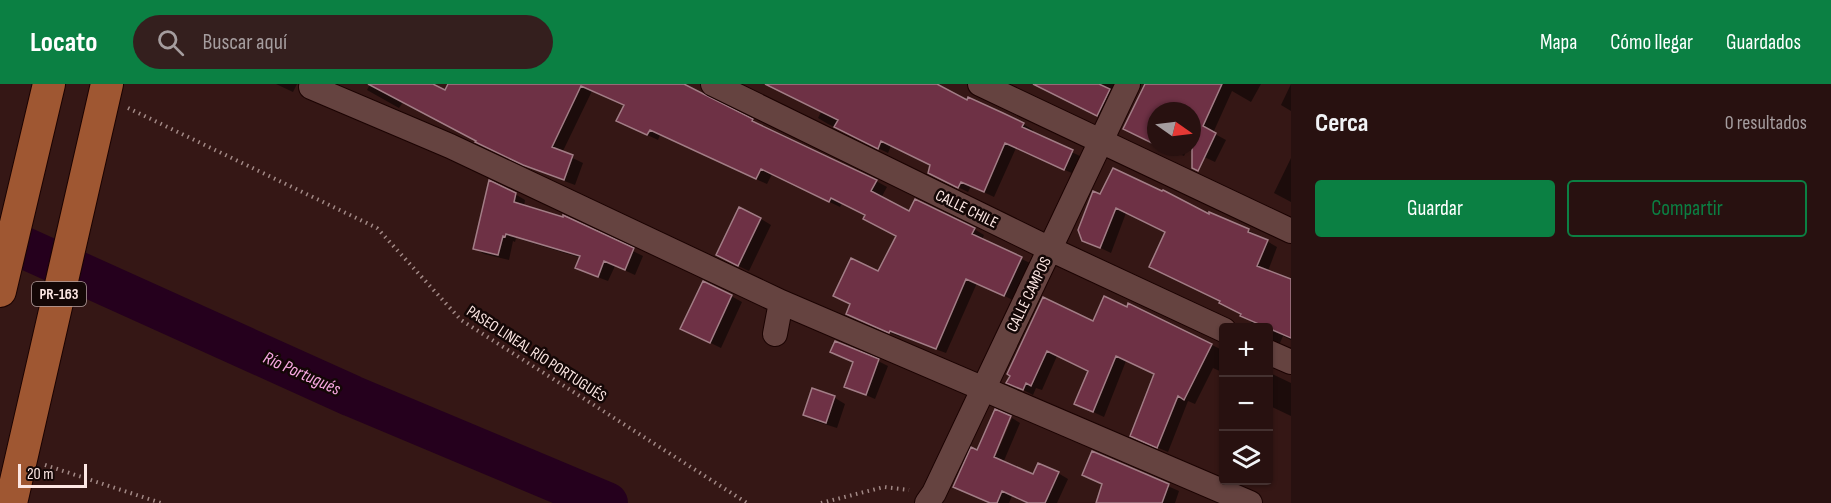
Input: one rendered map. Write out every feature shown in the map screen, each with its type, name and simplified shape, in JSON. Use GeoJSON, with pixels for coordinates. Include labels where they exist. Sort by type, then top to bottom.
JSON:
{"type":"FeatureCollection","features":[{"type":"Feature","properties":{"kind":"main road"},"geometry":{"type":"LineString","coordinates":[[0,291],[49,84]]}},
{"type":"Feature","properties":{"kind":"main road","name":"PR-163"},"geometry":{"type":"LineString","coordinates":[[11,503],[106,91]]}},
{"type":"Feature","properties":{"kind":"street"},"geometry":{"type":"LineString","coordinates":[[313,84],[311,87],[450,146],[781,302],[1250,503]]}},
{"type":"Feature","properties":{"kind":"street","name":"CALLE CHILE"},"geometry":{"type":"LineString","coordinates":[[713,84],[1050,249],[1219,328]]}},
{"type":"Feature","properties":{"kind":"street"},"geometry":{"type":"LineString","coordinates":[[980,84],[1291,231]]}},
{"type":"Feature","properties":{"kind":"street","name":"CALLE CAMPOS"},"geometry":{"type":"LineString","coordinates":[[938,500],[983,387],[1128,84]]}},
{"type":"Feature","properties":{"kind":"street"},"geometry":{"type":"LineString","coordinates":[[776,334],[781,302]]}},
{"type":"Feature","properties":{"kind":"street"},"geometry":{"type":"LineString","coordinates":[[1273,353],[1291,362]]}},
{"type":"Feature","properties":{"kind":"path","name":"PASEO LINEAL RÍO PORTUGUÉS"},"geometry":{"type":"LineString","coordinates":[[106,91],[377,228],[461,320],[747,503]]}},
{"type":"Feature","properties":{"kind":"path"},"geometry":{"type":"LineString","coordinates":[[21,458],[161,503]]}},
{"type":"Feature","properties":{"kind":"path"},"geometry":{"type":"LineString","coordinates":[[821,503],[884,487],[938,500]]}},
{"type":"Feature","properties":{"kind":"building"},"geometry":{"type":"Polygon","coordinates":[[[368,84],[433,84],[445,90],[448,84],[684,84],[753,119],[752,121],[877,180],[871,191],[909,211],[915,199],[975,228],[972,234],[1022,257],[1004,296],[966,279],[936,349],[890,331],[889,333],[846,314],[850,304],[833,296],[851,258],[878,271],[896,236],[863,219],[865,215],[831,198],[829,202],[761,169],[756,179],[650,130],[647,135],[616,121],[624,105],[581,86],[552,147],[573,155],[564,180],[523,165],[475,142],[368,84]]]}},
{"type":"Feature","properties":{"kind":"building"},"geometry":{"type":"Polygon","coordinates":[[[765,84],[937,84],[967,100],[968,97],[1024,123],[1022,127],[1073,150],[1064,170],[1005,143],[984,192],[961,182],[958,188],[928,173],[930,165],[881,141],[878,149],[834,127],[838,120],[765,84]]]}},
{"type":"Feature","properties":{"kind":"building"},"geometry":{"type":"Polygon","coordinates":[[[1033,84],[1099,84],[1110,89],[1097,116],[1033,84]]]}},
{"type":"Feature","properties":{"kind":"building"},"geometry":{"type":"Polygon","coordinates":[[[1145,84],[1222,84],[1203,126],[1216,133],[1198,171],[1192,168],[1192,156],[1201,156],[1201,102],[1147,102],[1147,141],[1123,129],[1145,84]]]}},
{"type":"Feature","properties":{"kind":"building"},"geometry":{"type":"Polygon","coordinates":[[[1113,168],[1209,214],[1209,212],[1249,229],[1248,232],[1268,240],[1257,266],[1291,279],[1291,338],[1273,330],[1273,323],[1256,323],[1240,316],[1241,314],[1219,303],[1220,301],[1149,267],[1165,232],[1116,208],[1100,248],[1082,241],[1078,230],[1093,191],[1100,194],[1113,168]]]}},
{"type":"Feature","properties":{"kind":"building"},"geometry":{"type":"Polygon","coordinates":[[[489,180],[516,193],[514,202],[563,217],[563,215],[634,248],[625,270],[604,261],[598,277],[575,268],[580,256],[506,234],[505,237],[503,236],[498,255],[473,249],[489,180]]]}},
{"type":"Feature","properties":{"kind":"building"},"geometry":{"type":"Polygon","coordinates":[[[739,207],[761,218],[738,266],[716,255],[739,207]]]}},
{"type":"Feature","properties":{"kind":"building"},"geometry":{"type":"Polygon","coordinates":[[[703,281],[732,295],[710,343],[680,329],[703,281]]]}},
{"type":"Feature","properties":{"kind":"building"},"geometry":{"type":"Polygon","coordinates":[[[1104,296],[1127,307],[1128,303],[1212,344],[1184,400],[1178,396],[1157,448],[1130,436],[1154,374],[1116,356],[1093,412],[1074,404],[1088,371],[1047,351],[1031,386],[1026,383],[1023,390],[1006,383],[1010,376],[1007,374],[1043,297],[1093,321],[1104,296]]]}},
{"type":"Feature","properties":{"kind":"building"},"geometry":{"type":"Polygon","coordinates":[[[835,341],[879,359],[866,395],[844,387],[853,362],[830,352],[835,341]]]}},
{"type":"Feature","properties":{"kind":"building"},"geometry":{"type":"Polygon","coordinates":[[[812,388],[835,396],[826,423],[803,415],[812,388]]]}},
{"type":"Feature","properties":{"kind":"building"},"geometry":{"type":"Polygon","coordinates":[[[995,409],[1011,416],[994,457],[1033,474],[1038,463],[1059,472],[1045,503],[1028,503],[1002,491],[997,503],[990,503],[953,487],[971,447],[977,450],[995,409]]]}},
{"type":"Feature","properties":{"kind":"building"},"geometry":{"type":"Polygon","coordinates":[[[1092,451],[1169,484],[1162,503],[1096,503],[1102,484],[1082,475],[1092,451]]]}},
{"type":"Feature","properties":{"kind":"waterway","name":"Río Portugués"},"geometry":{"type":"LineString","coordinates":[[0,237],[352,396],[607,503]]}}]}
